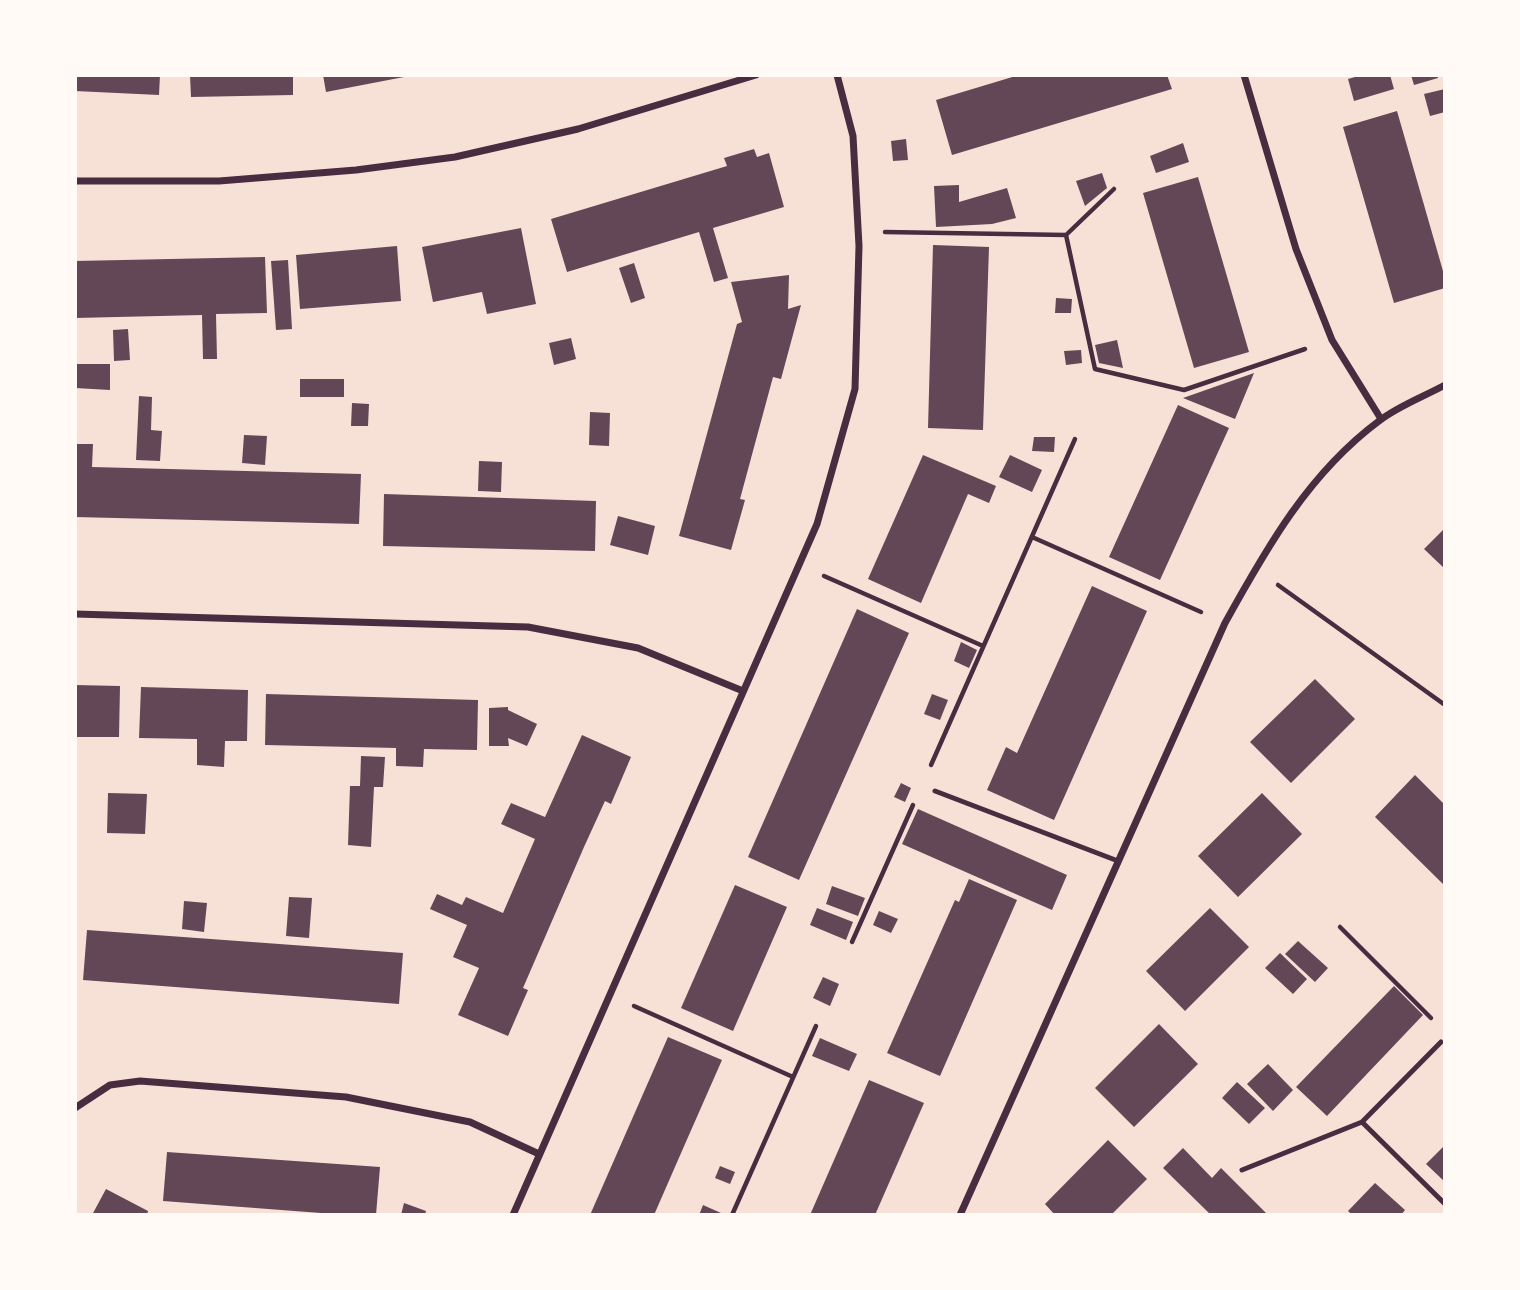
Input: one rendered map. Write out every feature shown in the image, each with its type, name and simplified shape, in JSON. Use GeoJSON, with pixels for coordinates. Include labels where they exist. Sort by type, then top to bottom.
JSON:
{"type":"FeatureCollection","features":[{"type":"Feature","properties":{"kind":"street"},"geometry":{"type":"LineString","coordinates":[[75,181],[219,181],[356,170],[455,157],[578,129],[756,75]]}},
{"type":"Feature","properties":{"kind":"street"},"geometry":{"type":"LineString","coordinates":[[513,1215],[817,524],[855,389],[858,232],[853,135],[837,75]]}},
{"type":"Feature","properties":{"kind":"street"},"geometry":{"type":"LineString","coordinates":[[1244,75],[1296,249],[1332,340],[1381,419]]}},
{"type":"Feature","properties":{"kind":"street"},"geometry":{"type":"LineString","coordinates":[[960,1215],[1226,623],[1255,569],[1293,508],[1332,460],[1381,419],[1445,385]]}},
{"type":"Feature","properties":{"kind":"street"},"geometry":{"type":"LineString","coordinates":[[75,614],[528,627],[638,648],[743,691]]}},
{"type":"Feature","properties":{"kind":"street"},"geometry":{"type":"LineString","coordinates":[[75,1108],[110,1086],[140,1080],[346,1097],[470,1122],[539,1154]]}},
{"type":"Feature","properties":{"kind":"lane"},"geometry":{"type":"LineString","coordinates":[[935,791],[1118,861]]}},
{"type":"Feature","properties":{"kind":"lane"},"geometry":{"type":"LineString","coordinates":[[1242,1170],[1362,1122],[1441,1042]]}},
{"type":"Feature","properties":{"kind":"lane"},"geometry":{"type":"LineString","coordinates":[[1362,1122],[1445,1204]]}},
{"type":"Feature","properties":{"kind":"path"},"geometry":{"type":"LineString","coordinates":[[858,232],[1066,235],[1114,189]]}},
{"type":"Feature","properties":{"kind":"path"},"geometry":{"type":"LineString","coordinates":[[1066,235],[1095,369],[1184,390],[1332,340]]}},
{"type":"Feature","properties":{"kind":"path"},"geometry":{"type":"LineString","coordinates":[[929,769],[1075,439]]}},
{"type":"Feature","properties":{"kind":"path"},"geometry":{"type":"LineString","coordinates":[[1032,537],[1226,623]]}},
{"type":"Feature","properties":{"kind":"path"},"geometry":{"type":"LineString","coordinates":[[799,565],[983,646]]}},
{"type":"Feature","properties":{"kind":"path"},"geometry":{"type":"LineString","coordinates":[[1255,569],[1445,705]]}},
{"type":"Feature","properties":{"kind":"path"},"geometry":{"type":"LineString","coordinates":[[852,942],[918,794]]}},
{"type":"Feature","properties":{"kind":"path"},"geometry":{"type":"LineString","coordinates":[[1340,927],[1435,1022]]}},
{"type":"Feature","properties":{"kind":"path"},"geometry":{"type":"LineString","coordinates":[[610,996],[793,1077]]}},
{"type":"Feature","properties":{"kind":"path"},"geometry":{"type":"LineString","coordinates":[[732,1215],[816,1026]]}},
{"type":"Feature","properties":{"kind":"building"},"geometry":{"type":"Polygon","coordinates":[[[75,75],[160,75],[159,95],[75,91],[75,75]]]}},
{"type":"Feature","properties":{"kind":"building"},"geometry":{"type":"Polygon","coordinates":[[[190,75],[293,75],[293,95],[191,97],[190,75]]]}},
{"type":"Feature","properties":{"kind":"building"},"geometry":{"type":"Polygon","coordinates":[[[323,75],[404,75],[404,77],[326,92],[323,75]]]}},
{"type":"Feature","properties":{"kind":"building"},"geometry":{"type":"Polygon","coordinates":[[[1019,75],[1167,75],[1172,89],[952,155],[936,100],[1019,75]]]}},
{"type":"Feature","properties":{"kind":"building"},"geometry":{"type":"Polygon","coordinates":[[[1362,75],[1390,75],[1394,89],[1354,101],[1348,79],[1362,75]]]}},
{"type":"Feature","properties":{"kind":"building"},"geometry":{"type":"Polygon","coordinates":[[[1411,75],[1437,75],[1438,78],[1414,85],[1411,75]]]}},
{"type":"Feature","properties":{"kind":"building"},"geometry":{"type":"Polygon","coordinates":[[[1445,89],[1445,112],[1430,116],[1424,94],[1445,89]]]}},
{"type":"Feature","properties":{"kind":"building"},"geometry":{"type":"Polygon","coordinates":[[[1397,111],[1445,278],[1445,288],[1394,303],[1343,127],[1397,111]]]}},
{"type":"Feature","properties":{"kind":"building"},"geometry":{"type":"Polygon","coordinates":[[[906,139],[908,160],[893,161],[891,141],[906,139]]]}},
{"type":"Feature","properties":{"kind":"building"},"geometry":{"type":"Polygon","coordinates":[[[1183,143],[1189,162],[1156,173],[1150,156],[1183,143]]]}},
{"type":"Feature","properties":{"kind":"building"},"geometry":{"type":"Polygon","coordinates":[[[754,149],[757,157],[769,153],[784,207],[713,228],[728,278],[714,282],[699,232],[567,272],[551,219],[727,166],[724,158],[754,149]]]}},
{"type":"Feature","properties":{"kind":"building"},"geometry":{"type":"Polygon","coordinates":[[[1102,173],[1107,188],[1085,206],[1076,181],[1102,173]]]}},
{"type":"Feature","properties":{"kind":"building"},"geometry":{"type":"Polygon","coordinates":[[[1198,177],[1249,352],[1194,368],[1143,193],[1198,177]]]}},
{"type":"Feature","properties":{"kind":"building"},"geometry":{"type":"Polygon","coordinates":[[[959,185],[959,202],[1007,188],[1016,218],[992,224],[936,227],[934,186],[959,185]]]}},
{"type":"Feature","properties":{"kind":"building"},"geometry":{"type":"Polygon","coordinates":[[[521,228],[536,304],[487,314],[482,292],[433,302],[422,247],[521,228]]]}},
{"type":"Feature","properties":{"kind":"building"},"geometry":{"type":"Polygon","coordinates":[[[933,245],[989,247],[983,430],[928,428],[933,245]]]}},
{"type":"Feature","properties":{"kind":"building"},"geometry":{"type":"Polygon","coordinates":[[[397,246],[401,301],[300,309],[296,255],[397,246]]]}},
{"type":"Feature","properties":{"kind":"building"},"geometry":{"type":"Polygon","coordinates":[[[265,257],[267,313],[216,314],[217,359],[203,359],[202,315],[75,318],[75,261],[265,257]]]}},
{"type":"Feature","properties":{"kind":"building"},"geometry":{"type":"Polygon","coordinates":[[[288,260],[292,329],[276,330],[271,261],[288,260]]]}},
{"type":"Feature","properties":{"kind":"building"},"geometry":{"type":"Polygon","coordinates":[[[634,263],[645,298],[631,303],[619,268],[634,263]]]}},
{"type":"Feature","properties":{"kind":"building"},"geometry":{"type":"Polygon","coordinates":[[[789,275],[788,309],[801,305],[781,379],[773,377],[740,499],[745,500],[731,550],[679,536],[737,324],[742,322],[731,282],[789,275]]]}},
{"type":"Feature","properties":{"kind":"building"},"geometry":{"type":"Polygon","coordinates":[[[1056,298],[1072,299],[1071,313],[1055,313],[1056,298]]]}},
{"type":"Feature","properties":{"kind":"building"},"geometry":{"type":"Polygon","coordinates":[[[128,329],[130,360],[114,361],[113,330],[128,329]]]}},
{"type":"Feature","properties":{"kind":"building"},"geometry":{"type":"Polygon","coordinates":[[[571,338],[576,359],[554,365],[549,343],[571,338]]]}},
{"type":"Feature","properties":{"kind":"building"},"geometry":{"type":"Polygon","coordinates":[[[1117,340],[1123,368],[1099,363],[1095,345],[1117,340]]]}},
{"type":"Feature","properties":{"kind":"building"},"geometry":{"type":"Polygon","coordinates":[[[1081,350],[1082,363],[1066,365],[1064,351],[1081,350]]]}},
{"type":"Feature","properties":{"kind":"building"},"geometry":{"type":"Polygon","coordinates":[[[75,364],[110,364],[110,390],[75,388],[75,364]]]}},
{"type":"Feature","properties":{"kind":"building"},"geometry":{"type":"Polygon","coordinates":[[[1254,373],[1235,419],[1183,398],[1254,373]]]}},
{"type":"Feature","properties":{"kind":"building"},"geometry":{"type":"Polygon","coordinates":[[[300,379],[344,379],[344,397],[300,397],[300,379]]]}},
{"type":"Feature","properties":{"kind":"building"},"geometry":{"type":"Polygon","coordinates":[[[139,396],[152,397],[151,430],[162,431],[160,461],[136,460],[139,396]]]}},
{"type":"Feature","properties":{"kind":"building"},"geometry":{"type":"Polygon","coordinates":[[[352,403],[369,404],[368,426],[351,426],[352,403]]]}},
{"type":"Feature","properties":{"kind":"building"},"geometry":{"type":"Polygon","coordinates":[[[1178,405],[1229,428],[1160,580],[1109,557],[1178,405]]]}},
{"type":"Feature","properties":{"kind":"building"},"geometry":{"type":"Polygon","coordinates":[[[590,412],[610,413],[609,446],[589,445],[590,412]]]}},
{"type":"Feature","properties":{"kind":"building"},"geometry":{"type":"Polygon","coordinates":[[[244,435],[267,436],[265,465],[242,463],[244,435]]]}},
{"type":"Feature","properties":{"kind":"building"},"geometry":{"type":"Polygon","coordinates":[[[1034,437],[1055,437],[1054,452],[1032,451],[1034,437]]]}},
{"type":"Feature","properties":{"kind":"building"},"geometry":{"type":"Polygon","coordinates":[[[75,444],[93,444],[92,467],[361,474],[359,524],[75,517],[75,444]]]}},
{"type":"Feature","properties":{"kind":"building"},"geometry":{"type":"Polygon","coordinates":[[[923,455],[996,486],[989,503],[968,494],[921,603],[868,579],[923,455]]]}},
{"type":"Feature","properties":{"kind":"building"},"geometry":{"type":"Polygon","coordinates":[[[1010,455],[1042,470],[1032,492],[999,477],[1010,455]]]}},
{"type":"Feature","properties":{"kind":"building"},"geometry":{"type":"Polygon","coordinates":[[[479,461],[502,462],[501,492],[478,491],[479,461]]]}},
{"type":"Feature","properties":{"kind":"building"},"geometry":{"type":"Polygon","coordinates":[[[384,494],[596,501],[595,551],[383,546],[384,494]]]}},
{"type":"Feature","properties":{"kind":"building"},"geometry":{"type":"Polygon","coordinates":[[[618,516],[655,526],[648,555],[610,545],[618,516]]]}},
{"type":"Feature","properties":{"kind":"building"},"geometry":{"type":"Polygon","coordinates":[[[1445,528],[1445,569],[1424,549],[1445,528]]]}},
{"type":"Feature","properties":{"kind":"building"},"geometry":{"type":"Polygon","coordinates":[[[1092,586],[1147,611],[1054,820],[987,790],[1006,747],[1017,753],[1092,586]]]}},
{"type":"Feature","properties":{"kind":"building"},"geometry":{"type":"Polygon","coordinates":[[[857,609],[909,633],[799,880],[748,857],[857,609]]]}},
{"type":"Feature","properties":{"kind":"building"},"geometry":{"type":"Polygon","coordinates":[[[961,642],[977,650],[969,668],[954,661],[961,642]]]}},
{"type":"Feature","properties":{"kind":"building"},"geometry":{"type":"Polygon","coordinates":[[[1315,679],[1355,719],[1291,783],[1250,742],[1315,679]]]}},
{"type":"Feature","properties":{"kind":"building"},"geometry":{"type":"Polygon","coordinates":[[[75,685],[120,686],[119,737],[75,737],[75,685]]]}},
{"type":"Feature","properties":{"kind":"building"},"geometry":{"type":"Polygon","coordinates":[[[141,687],[248,690],[247,741],[225,741],[224,767],[197,765],[197,739],[139,738],[141,687]]]}},
{"type":"Feature","properties":{"kind":"building"},"geometry":{"type":"Polygon","coordinates":[[[266,694],[478,700],[477,750],[424,749],[423,767],[396,766],[396,748],[265,745],[266,694]]]}},
{"type":"Feature","properties":{"kind":"building"},"geometry":{"type":"Polygon","coordinates":[[[932,694],[948,700],[940,720],[924,714],[932,694]]]}},
{"type":"Feature","properties":{"kind":"building"},"geometry":{"type":"Polygon","coordinates":[[[508,707],[508,710],[537,724],[527,746],[508,738],[509,746],[489,746],[489,708],[508,707]]]}},
{"type":"Feature","properties":{"kind":"building"},"geometry":{"type":"Polygon","coordinates":[[[582,735],[631,757],[611,804],[605,801],[584,847],[523,988],[528,990],[508,1036],[458,1015],[479,968],[453,957],[467,925],[430,909],[437,894],[462,905],[466,897],[503,913],[535,839],[501,824],[511,803],[545,817],[582,735]]]}},
{"type":"Feature","properties":{"kind":"building"},"geometry":{"type":"Polygon","coordinates":[[[361,756],[385,757],[383,787],[374,787],[371,847],[348,845],[350,786],[360,786],[361,756]]]}},
{"type":"Feature","properties":{"kind":"building"},"geometry":{"type":"Polygon","coordinates":[[[1415,775],[1445,805],[1445,886],[1375,817],[1415,775]]]}},
{"type":"Feature","properties":{"kind":"building"},"geometry":{"type":"Polygon","coordinates":[[[901,783],[911,788],[905,802],[894,797],[901,783]]]}},
{"type":"Feature","properties":{"kind":"building"},"geometry":{"type":"Polygon","coordinates":[[[108,793],[147,794],[145,834],[107,833],[108,793]]]}},
{"type":"Feature","properties":{"kind":"building"},"geometry":{"type":"Polygon","coordinates":[[[1262,793],[1302,834],[1238,897],[1198,856],[1262,793]]]}},
{"type":"Feature","properties":{"kind":"building"},"geometry":{"type":"Polygon","coordinates":[[[918,809],[1067,875],[1052,910],[902,844],[918,809]]]}},
{"type":"Feature","properties":{"kind":"building"},"geometry":{"type":"Polygon","coordinates":[[[969,879],[1017,900],[940,1076],[887,1053],[955,900],[959,902],[969,879]]]}},
{"type":"Feature","properties":{"kind":"building"},"geometry":{"type":"Polygon","coordinates":[[[735,885],[787,907],[733,1031],[681,1008],[735,885]]]}},
{"type":"Feature","properties":{"kind":"building"},"geometry":{"type":"Polygon","coordinates":[[[832,886],[865,898],[858,916],[826,904],[832,886]]]}},
{"type":"Feature","properties":{"kind":"building"},"geometry":{"type":"Polygon","coordinates":[[[289,897],[312,898],[309,938],[286,936],[289,897]]]}},
{"type":"Feature","properties":{"kind":"building"},"geometry":{"type":"Polygon","coordinates":[[[184,901],[207,903],[204,932],[182,929],[184,901]]]}},
{"type":"Feature","properties":{"kind":"building"},"geometry":{"type":"Polygon","coordinates":[[[817,908],[853,922],[846,940],[810,925],[817,908]]]}},
{"type":"Feature","properties":{"kind":"building"},"geometry":{"type":"Polygon","coordinates":[[[1210,908],[1249,947],[1185,1011],[1146,971],[1210,908]]]}},
{"type":"Feature","properties":{"kind":"building"},"geometry":{"type":"Polygon","coordinates":[[[879,911],[898,919],[891,933],[873,925],[879,911]]]}},
{"type":"Feature","properties":{"kind":"building"},"geometry":{"type":"Polygon","coordinates":[[[87,930],[403,953],[399,1004],[83,980],[87,930]]]}},
{"type":"Feature","properties":{"kind":"building"},"geometry":{"type":"Polygon","coordinates":[[[1298,941],[1328,968],[1315,982],[1285,954],[1298,941]]]}},
{"type":"Feature","properties":{"kind":"building"},"geometry":{"type":"Polygon","coordinates":[[[1280,953],[1307,979],[1293,994],[1265,968],[1280,953]]]}},
{"type":"Feature","properties":{"kind":"building"},"geometry":{"type":"Polygon","coordinates":[[[823,977],[839,984],[830,1006],[813,998],[823,977]]]}},
{"type":"Feature","properties":{"kind":"building"},"geometry":{"type":"Polygon","coordinates":[[[1394,986],[1423,1015],[1327,1116],[1296,1087],[1394,986]]]}},
{"type":"Feature","properties":{"kind":"building"},"geometry":{"type":"Polygon","coordinates":[[[1159,1024],[1198,1064],[1134,1127],[1095,1088],[1159,1024]]]}},
{"type":"Feature","properties":{"kind":"building"},"geometry":{"type":"Polygon","coordinates":[[[668,1037],[722,1060],[654,1215],[590,1215],[668,1037]]]}},
{"type":"Feature","properties":{"kind":"building"},"geometry":{"type":"Polygon","coordinates":[[[820,1038],[857,1054],[849,1071],[812,1056],[820,1038]]]}},
{"type":"Feature","properties":{"kind":"building"},"geometry":{"type":"Polygon","coordinates":[[[1268,1064],[1293,1090],[1273,1111],[1247,1084],[1268,1064]]]}},
{"type":"Feature","properties":{"kind":"building"},"geometry":{"type":"Polygon","coordinates":[[[869,1080],[924,1103],[875,1215],[810,1215],[869,1080]]]}},
{"type":"Feature","properties":{"kind":"building"},"geometry":{"type":"Polygon","coordinates":[[[1237,1082],[1265,1108],[1249,1124],[1222,1098],[1237,1082]]]}},
{"type":"Feature","properties":{"kind":"building"},"geometry":{"type":"Polygon","coordinates":[[[1108,1140],[1147,1179],[1111,1215],[1055,1215],[1045,1204],[1108,1140]]]}},
{"type":"Feature","properties":{"kind":"building"},"geometry":{"type":"Polygon","coordinates":[[[1183,1148],[1212,1178],[1221,1168],[1268,1215],[1211,1215],[1163,1168],[1183,1148]]]}},
{"type":"Feature","properties":{"kind":"building"},"geometry":{"type":"Polygon","coordinates":[[[1445,1148],[1445,1182],[1426,1164],[1445,1148]]]}},
{"type":"Feature","properties":{"kind":"building"},"geometry":{"type":"Polygon","coordinates":[[[167,1152],[380,1167],[376,1215],[163,1201],[167,1152]]]}},
{"type":"Feature","properties":{"kind":"building"},"geometry":{"type":"Polygon","coordinates":[[[720,1166],[735,1172],[730,1184],[715,1178],[720,1166]]]}},
{"type":"Feature","properties":{"kind":"building"},"geometry":{"type":"Polygon","coordinates":[[[1375,1183],[1405,1210],[1401,1215],[1352,1215],[1348,1211],[1375,1183]]]}},
{"type":"Feature","properties":{"kind":"building"},"geometry":{"type":"Polygon","coordinates":[[[106,1189],[148,1211],[147,1215],[92,1215],[106,1189]]]}},
{"type":"Feature","properties":{"kind":"building"},"geometry":{"type":"Polygon","coordinates":[[[404,1203],[426,1211],[425,1215],[401,1215],[404,1203]]]}},
{"type":"Feature","properties":{"kind":"building"},"geometry":{"type":"Polygon","coordinates":[[[703,1205],[721,1213],[720,1215],[699,1215],[703,1205]]]}}]}
